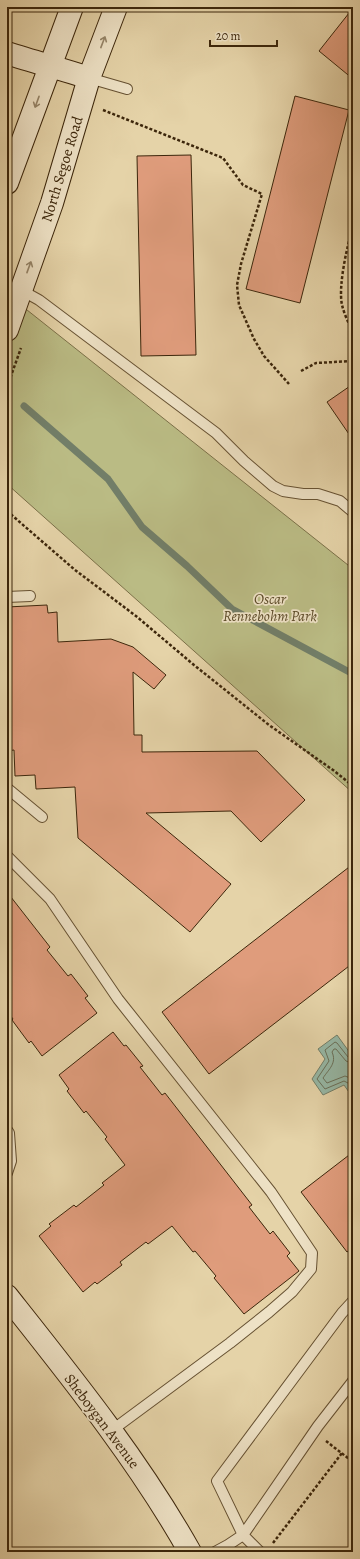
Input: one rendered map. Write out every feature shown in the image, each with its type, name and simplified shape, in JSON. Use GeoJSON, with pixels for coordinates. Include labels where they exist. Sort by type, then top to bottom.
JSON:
{"type":"FeatureCollection","features":[{"type":"Feature","properties":{"kind":"street"},"geometry":{"type":"LineString","coordinates":[[7,183],[52,65],[72,7]]}},
{"type":"Feature","properties":{"kind":"street","name":"North Segoe Road"},"geometry":{"type":"LineString","coordinates":[[7,330],[52,203],[89,78],[116,7]]}},
{"type":"Feature","properties":{"kind":"street"},"geometry":{"type":"LineString","coordinates":[[7,53],[29,61],[52,65],[89,78]]}},
{"type":"Feature","properties":{"kind":"street","name":"Sheboygan Avenue"},"geometry":{"type":"LineString","coordinates":[[7,1296],[111,1431],[149,1486],[190,1552]]}},
{"type":"Feature","properties":{"kind":"lane"},"geometry":{"type":"LineString","coordinates":[[89,78],[127,89]]}},
{"type":"Feature","properties":{"kind":"lane"},"geometry":{"type":"LineString","coordinates":[[21,290],[39,300],[216,433],[244,461],[273,486],[283,491],[302,494],[318,494],[340,501],[353,512]]}},
{"type":"Feature","properties":{"kind":"lane"},"geometry":{"type":"LineString","coordinates":[[7,598],[30,596]]}},
{"type":"Feature","properties":{"kind":"lane"},"geometry":{"type":"LineString","coordinates":[[7,788],[42,817]]}},
{"type":"Feature","properties":{"kind":"lane"},"geometry":{"type":"LineString","coordinates":[[7,856],[50,899],[118,999],[272,1192],[312,1253],[311,1269],[292,1292],[230,1343],[111,1431]]}},
{"type":"Feature","properties":{"kind":"lane"},"geometry":{"type":"LineString","coordinates":[[7,1130],[9,1133],[11,1161],[7,1173]]}},
{"type":"Feature","properties":{"kind":"lane"},"geometry":{"type":"LineString","coordinates":[[260,1552],[243,1535],[217,1481],[342,1313],[353,1301]]}},
{"type":"Feature","properties":{"kind":"lane"},"geometry":{"type":"LineString","coordinates":[[214,1552],[243,1535],[314,1432],[353,1381]]}},
{"type":"Feature","properties":{"kind":"path"},"geometry":{"type":"LineString","coordinates":[[103,110],[224,158],[243,185],[262,194],[241,264],[237,285],[239,305],[254,339],[264,356],[289,384]]}},
{"type":"Feature","properties":{"kind":"path"},"geometry":{"type":"LineString","coordinates":[[353,227],[341,286],[342,304],[353,331]]}},
{"type":"Feature","properties":{"kind":"path"},"geometry":{"type":"LineString","coordinates":[[301,371],[316,364],[353,361]]}},
{"type":"Feature","properties":{"kind":"path"},"geometry":{"type":"LineString","coordinates":[[7,511],[75,570],[136,616],[269,725],[353,786]]}},
{"type":"Feature","properties":{"kind":"path"},"geometry":{"type":"LineString","coordinates":[[314,1432],[353,1462]]}},
{"type":"Feature","properties":{"kind":"path"},"geometry":{"type":"LineString","coordinates":[[271,1546],[342,1453]]}},
{"type":"Feature","properties":{"kind":"green space","name":"Oscar Rennebohm Park"},"geometry":{"type":"Polygon","coordinates":[[[17,302],[353,569],[353,793],[7,484],[7,330],[17,302]]]}},
{"type":"Feature","properties":{"kind":"water"},"geometry":{"type":"Polygon","coordinates":[[[337,1035],[353,1057],[353,1094],[351,1095],[344,1085],[323,1095],[312,1079],[325,1059],[318,1049],[337,1035]]]}},
{"type":"Feature","properties":{"kind":"building"},"geometry":{"type":"Polygon","coordinates":[[[353,8],[353,79],[319,51],[353,8]]]}},
{"type":"Feature","properties":{"kind":"building"},"geometry":{"type":"Polygon","coordinates":[[[295,96],[349,110],[300,303],[246,289],[295,96]]]}},
{"type":"Feature","properties":{"kind":"building"},"geometry":{"type":"Polygon","coordinates":[[[191,155],[196,355],[141,356],[137,156],[191,155]]]}},
{"type":"Feature","properties":{"kind":"building"},"geometry":{"type":"Polygon","coordinates":[[[353,384],[353,440],[327,402],[353,384]]]}},
{"type":"Feature","properties":{"kind":"building"},"geometry":{"type":"Polygon","coordinates":[[[47,605],[48,613],[57,612],[58,642],[111,639],[133,647],[166,675],[154,689],[133,672],[134,735],[142,735],[142,752],[257,751],[305,800],[261,842],[231,811],[146,813],[231,884],[190,932],[78,838],[75,787],[36,789],[35,775],[15,776],[14,750],[7,751],[7,607],[47,605]]]}},
{"type":"Feature","properties":{"kind":"building"},"geometry":{"type":"Polygon","coordinates":[[[353,864],[353,963],[209,1074],[162,1012],[353,864]]]}},
{"type":"Feature","properties":{"kind":"building"},"geometry":{"type":"Polygon","coordinates":[[[7,892],[50,947],[47,950],[68,976],[71,974],[88,996],[85,998],[97,1013],[42,1056],[31,1041],[29,1043],[7,1011],[7,892]]]}},
{"type":"Feature","properties":{"kind":"building"},"geometry":{"type":"Polygon","coordinates":[[[113,1032],[143,1066],[140,1067],[162,1095],[165,1093],[252,1205],[249,1207],[270,1234],[273,1231],[290,1253],[287,1256],[299,1271],[244,1314],[214,1278],[216,1276],[195,1251],[193,1252],[172,1226],[148,1244],[146,1242],[120,1262],[122,1265],[97,1284],[95,1282],[83,1292],[39,1236],[51,1226],[49,1224],[74,1205],[76,1207],[104,1185],[102,1183],[125,1165],[105,1139],[107,1137],[86,1111],[84,1113],[67,1091],[69,1089],[59,1075],[113,1032]]]}},
{"type":"Feature","properties":{"kind":"building"},"geometry":{"type":"Polygon","coordinates":[[[353,1152],[353,1248],[347,1252],[301,1192],[353,1152]]]}},
{"type":"Feature","properties":{"kind":"waterway"},"geometry":{"type":"LineString","coordinates":[[24,406],[108,479],[142,527],[187,566],[232,609],[353,674]]}}]}
